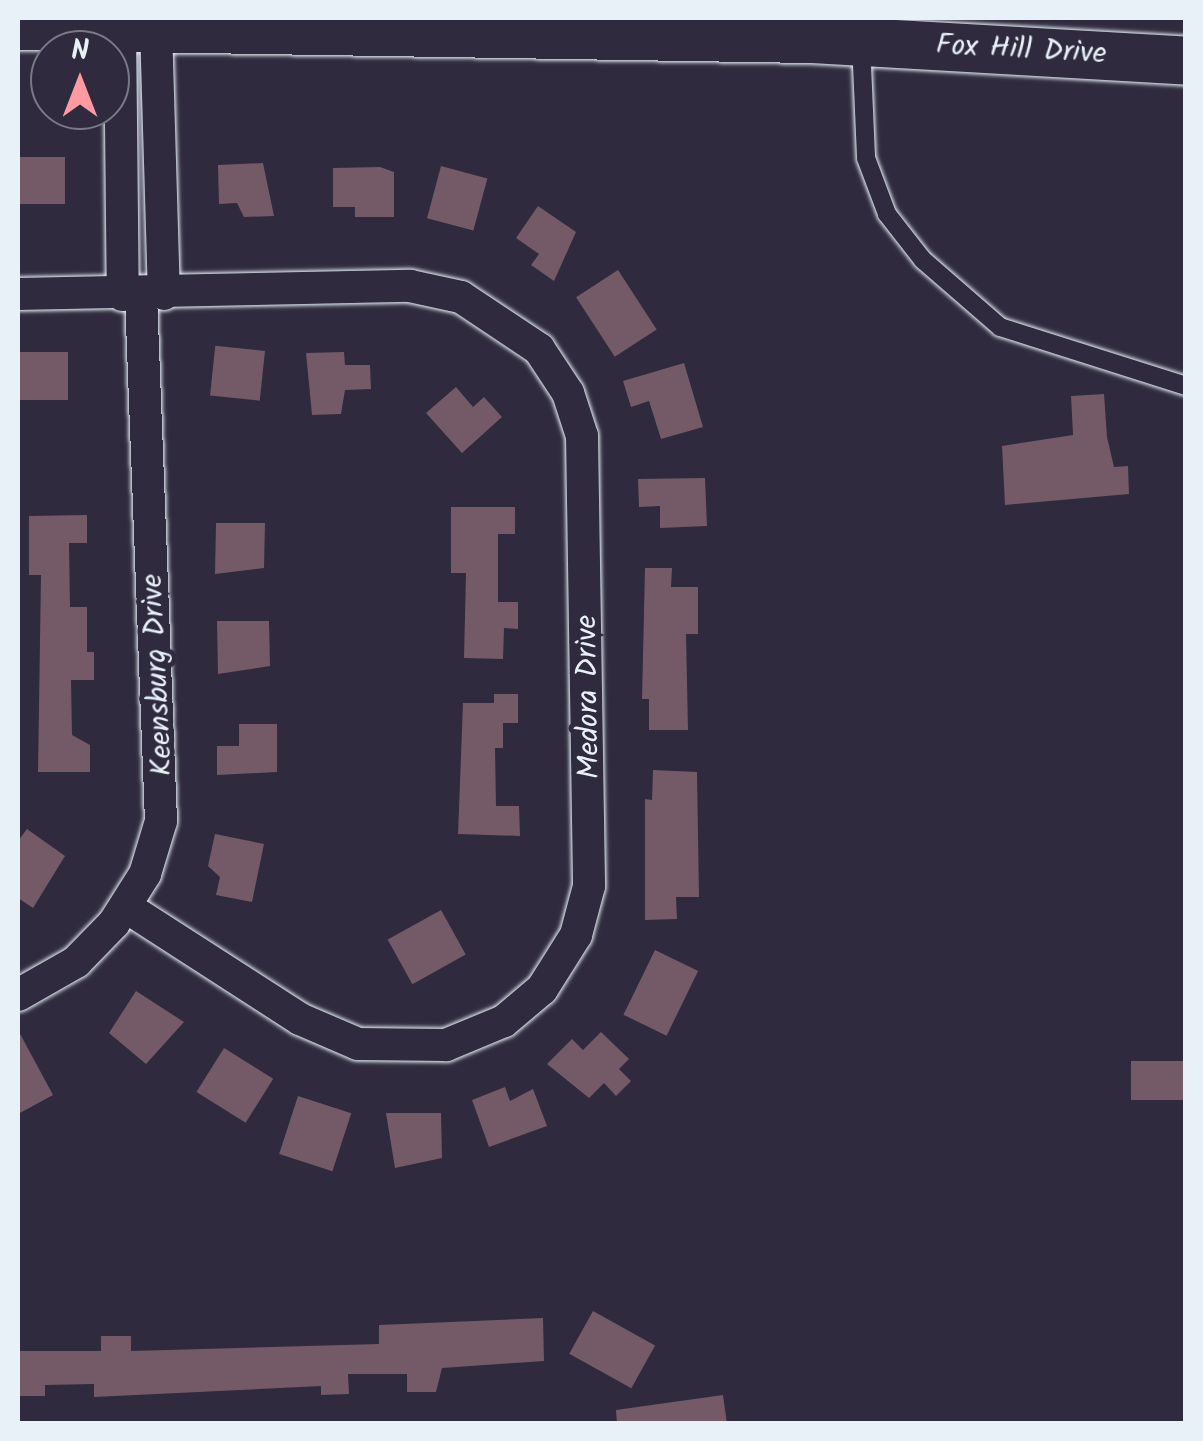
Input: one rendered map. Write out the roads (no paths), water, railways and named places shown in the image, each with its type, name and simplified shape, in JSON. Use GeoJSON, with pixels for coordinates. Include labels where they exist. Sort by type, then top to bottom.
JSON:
{"type":"FeatureCollection","features":[{"type":"Feature","properties":{"kind":"street","name":"Fox Hill Drive"},"geometry":{"type":"LineString","coordinates":[[18,26],[401,25],[861,42],[1186,61]]}},
{"type":"Feature","properties":{"kind":"street","name":"Keensburg Drive"},"geometry":{"type":"LineString","coordinates":[[18,994],[76,962],[126,906],[153,853],[164,798],[143,294],[138,27]]}},
{"type":"Feature","properties":{"kind":"street","name":"Medora Drive"},"geometry":{"type":"LineString","coordinates":[[18,294],[425,289],[492,312],[550,364],[577,418],[586,462],[591,862],[581,923],[542,989],[482,1033],[421,1049],[383,1049],[322,1032],[126,906]]}},
{"type":"Feature","properties":{"kind":"lane"},"geometry":{"type":"LineString","coordinates":[[861,42],[866,158],[887,214],[922,260],[1000,326],[1186,386]]}}]}
